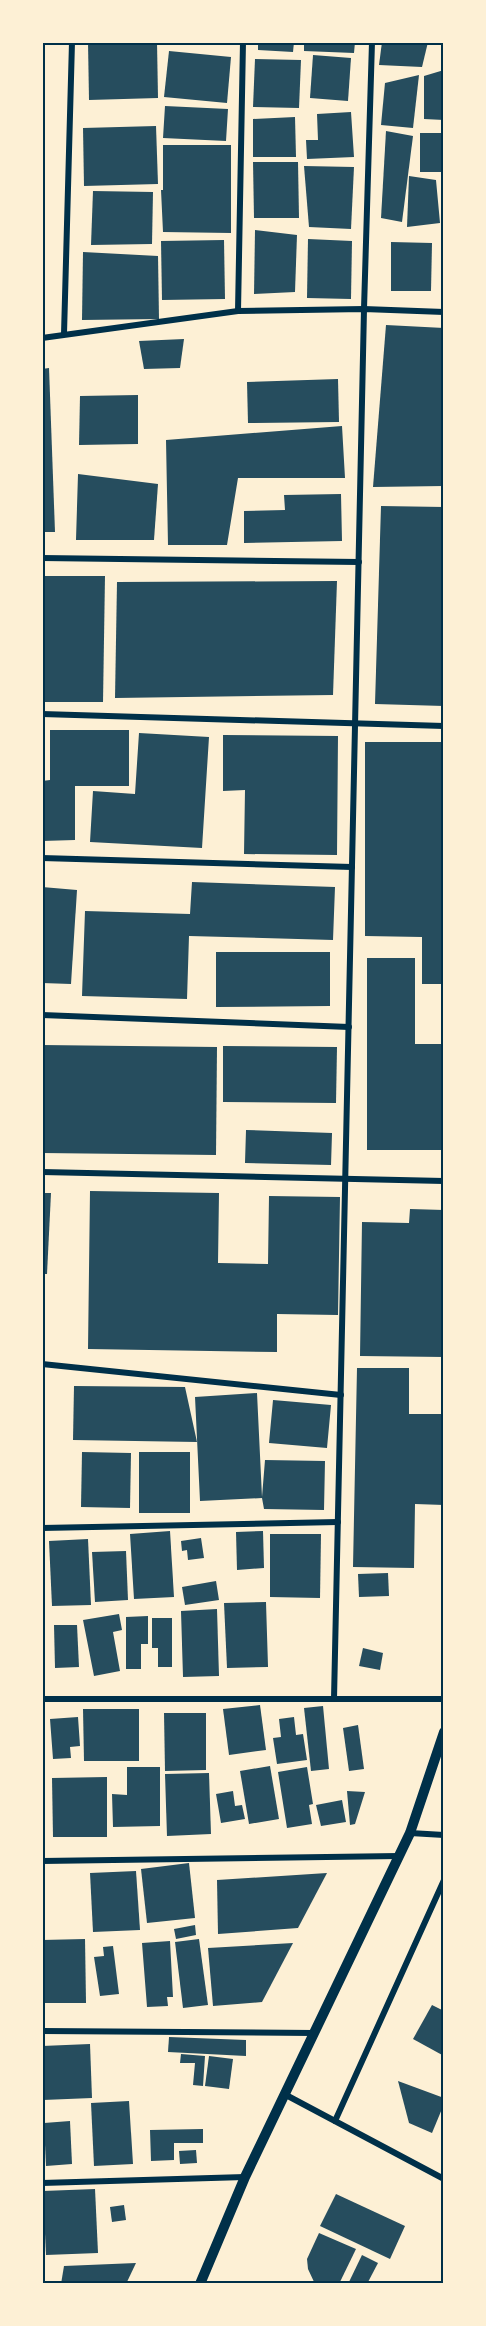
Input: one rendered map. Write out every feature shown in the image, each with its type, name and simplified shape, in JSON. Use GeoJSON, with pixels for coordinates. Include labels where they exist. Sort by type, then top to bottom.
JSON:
{"type":"FeatureCollection","features":[{"type":"Feature","properties":{"kind":"street"},"geometry":{"type":"LineString","coordinates":[[63,334],[72,42]]}},
{"type":"Feature","properties":{"kind":"street"},"geometry":{"type":"LineString","coordinates":[[238,311],[243,42]]}},
{"type":"Feature","properties":{"kind":"street"},"geometry":{"type":"LineString","coordinates":[[334,1699],[364,309],[372,42]]}},
{"type":"Feature","properties":{"kind":"street"},"geometry":{"type":"LineString","coordinates":[[42,338],[238,311],[364,309],[444,312]]}},
{"type":"Feature","properties":{"kind":"street"},"geometry":{"type":"LineString","coordinates":[[42,558],[359,562]]}},
{"type":"Feature","properties":{"kind":"street"},"geometry":{"type":"LineString","coordinates":[[42,714],[444,726]]}},
{"type":"Feature","properties":{"kind":"street"},"geometry":{"type":"LineString","coordinates":[[42,858],[352,867]]}},
{"type":"Feature","properties":{"kind":"street"},"geometry":{"type":"LineString","coordinates":[[42,1015],[349,1028]]}},
{"type":"Feature","properties":{"kind":"street"},"geometry":{"type":"LineString","coordinates":[[42,1172],[444,1181]]}},
{"type":"Feature","properties":{"kind":"street"},"geometry":{"type":"LineString","coordinates":[[42,1364],[340,1395]]}},
{"type":"Feature","properties":{"kind":"street"},"geometry":{"type":"LineString","coordinates":[[42,1528],[338,1522]]}},
{"type":"Feature","properties":{"kind":"street"},"geometry":{"type":"LineString","coordinates":[[42,1699],[444,1699]]}},
{"type":"Feature","properties":{"kind":"street"},"geometry":{"type":"LineString","coordinates":[[200,2284],[245,2177],[410,1833],[444,1732]]}},
{"type":"Feature","properties":{"kind":"street"},"geometry":{"type":"LineString","coordinates":[[410,1833],[444,1835]]}},
{"type":"Feature","properties":{"kind":"street"},"geometry":{"type":"LineString","coordinates":[[42,1861],[399,1856]]}},
{"type":"Feature","properties":{"kind":"street"},"geometry":{"type":"LineString","coordinates":[[335,2121],[444,1880]]}},
{"type":"Feature","properties":{"kind":"street"},"geometry":{"type":"LineString","coordinates":[[42,2031],[316,2033]]}},
{"type":"Feature","properties":{"kind":"street"},"geometry":{"type":"LineString","coordinates":[[286,2095],[444,2179]]}},
{"type":"Feature","properties":{"kind":"street"},"geometry":{"type":"LineString","coordinates":[[42,2182],[245,2177]]}},
{"type":"Feature","properties":{"kind":"building"},"geometry":{"type":"Polygon","coordinates":[[[88,42],[157,42],[158,98],[89,100],[88,42]]]}},
{"type":"Feature","properties":{"kind":"building"},"geometry":{"type":"Polygon","coordinates":[[[258,42],[294,42],[293,52],[258,50],[258,42]]]}},
{"type":"Feature","properties":{"kind":"building"},"geometry":{"type":"Polygon","coordinates":[[[304,42],[355,42],[354,53],[304,51],[304,42]]]}},
{"type":"Feature","properties":{"kind":"building"},"geometry":{"type":"Polygon","coordinates":[[[382,42],[428,42],[422,67],[379,65],[382,42]]]}},
{"type":"Feature","properties":{"kind":"building"},"geometry":{"type":"Polygon","coordinates":[[[169,51],[231,57],[227,103],[164,97],[169,51]]]}},
{"type":"Feature","properties":{"kind":"building"},"geometry":{"type":"Polygon","coordinates":[[[313,55],[351,58],[348,101],[310,98],[313,55]]]}},
{"type":"Feature","properties":{"kind":"building"},"geometry":{"type":"Polygon","coordinates":[[[255,59],[301,60],[299,108],[253,107],[255,59]]]}},
{"type":"Feature","properties":{"kind":"building"},"geometry":{"type":"Polygon","coordinates":[[[444,70],[444,120],[424,119],[424,76],[444,70]]]}},
{"type":"Feature","properties":{"kind":"building"},"geometry":{"type":"Polygon","coordinates":[[[419,75],[413,128],[381,125],[385,83],[419,75]]]}},
{"type":"Feature","properties":{"kind":"building"},"geometry":{"type":"Polygon","coordinates":[[[165,106],[228,109],[226,141],[163,138],[165,106]]]}},
{"type":"Feature","properties":{"kind":"building"},"geometry":{"type":"Polygon","coordinates":[[[351,112],[354,157],[307,159],[306,140],[318,140],[317,114],[351,112]]]}},
{"type":"Feature","properties":{"kind":"building"},"geometry":{"type":"Polygon","coordinates":[[[295,117],[296,157],[253,157],[253,119],[295,117]]]}},
{"type":"Feature","properties":{"kind":"building"},"geometry":{"type":"Polygon","coordinates":[[[156,126],[158,184],[84,186],[83,128],[156,126]]]}},
{"type":"Feature","properties":{"kind":"building"},"geometry":{"type":"Polygon","coordinates":[[[386,131],[413,136],[402,222],[381,218],[386,131]]]}},
{"type":"Feature","properties":{"kind":"building"},"geometry":{"type":"Polygon","coordinates":[[[420,133],[444,133],[444,172],[420,172],[420,133]]]}},
{"type":"Feature","properties":{"kind":"building"},"geometry":{"type":"Polygon","coordinates":[[[163,145],[231,145],[231,233],[163,232],[161,190],[163,190],[163,145]]]}},
{"type":"Feature","properties":{"kind":"building"},"geometry":{"type":"Polygon","coordinates":[[[253,162],[298,162],[299,218],[254,218],[253,162]]]}},
{"type":"Feature","properties":{"kind":"building"},"geometry":{"type":"Polygon","coordinates":[[[304,166],[354,167],[351,229],[309,227],[304,166]]]}},
{"type":"Feature","properties":{"kind":"building"},"geometry":{"type":"Polygon","coordinates":[[[409,176],[436,180],[440,223],[407,227],[409,176]]]}},
{"type":"Feature","properties":{"kind":"building"},"geometry":{"type":"Polygon","coordinates":[[[93,191],[153,192],[152,244],[91,245],[93,191]]]}},
{"type":"Feature","properties":{"kind":"building"},"geometry":{"type":"Polygon","coordinates":[[[255,230],[297,235],[295,292],[254,294],[255,230]]]}},
{"type":"Feature","properties":{"kind":"building"},"geometry":{"type":"Polygon","coordinates":[[[308,239],[352,241],[351,299],[307,298],[308,239]]]}},
{"type":"Feature","properties":{"kind":"building"},"geometry":{"type":"Polygon","coordinates":[[[224,240],[225,299],[162,300],[161,241],[224,240]]]}},
{"type":"Feature","properties":{"kind":"building"},"geometry":{"type":"Polygon","coordinates":[[[391,242],[432,243],[431,291],[391,291],[391,242]]]}},
{"type":"Feature","properties":{"kind":"building"},"geometry":{"type":"Polygon","coordinates":[[[83,252],[158,256],[159,319],[82,320],[83,252]]]}},
{"type":"Feature","properties":{"kind":"building"},"geometry":{"type":"Polygon","coordinates":[[[386,325],[444,328],[444,486],[373,487],[386,325]]]}},
{"type":"Feature","properties":{"kind":"building"},"geometry":{"type":"Polygon","coordinates":[[[184,339],[180,368],[144,369],[139,341],[184,339]]]}},
{"type":"Feature","properties":{"kind":"building"},"geometry":{"type":"Polygon","coordinates":[[[49,368],[55,532],[42,532],[42,369],[49,368]]]}},
{"type":"Feature","properties":{"kind":"building"},"geometry":{"type":"Polygon","coordinates":[[[338,379],[339,422],[248,423],[247,382],[338,379]]]}},
{"type":"Feature","properties":{"kind":"building"},"geometry":{"type":"Polygon","coordinates":[[[138,395],[138,444],[79,445],[80,396],[138,395]]]}},
{"type":"Feature","properties":{"kind":"building"},"geometry":{"type":"Polygon","coordinates":[[[342,426],[345,478],[238,478],[227,545],[168,545],[166,440],[342,426]]]}},
{"type":"Feature","properties":{"kind":"building"},"geometry":{"type":"Polygon","coordinates":[[[78,474],[158,484],[154,540],[76,540],[78,474]]]}},
{"type":"Feature","properties":{"kind":"building"},"geometry":{"type":"Polygon","coordinates":[[[341,494],[342,541],[244,543],[244,511],[285,510],[284,495],[341,494]]]}},
{"type":"Feature","properties":{"kind":"building"},"geometry":{"type":"Polygon","coordinates":[[[381,506],[444,507],[444,706],[375,704],[381,506]]]}},
{"type":"Feature","properties":{"kind":"building"},"geometry":{"type":"Polygon","coordinates":[[[42,576],[105,576],[103,702],[42,702],[42,576]]]}},
{"type":"Feature","properties":{"kind":"building"},"geometry":{"type":"Polygon","coordinates":[[[337,581],[333,695],[115,698],[117,582],[337,581]]]}},
{"type":"Feature","properties":{"kind":"building"},"geometry":{"type":"Polygon","coordinates":[[[50,730],[129,730],[129,786],[75,786],[75,840],[42,841],[42,781],[50,780],[50,730]]]}},
{"type":"Feature","properties":{"kind":"building"},"geometry":{"type":"Polygon","coordinates":[[[139,733],[209,737],[202,848],[90,842],[93,791],[135,794],[139,733]]]}},
{"type":"Feature","properties":{"kind":"building"},"geometry":{"type":"Polygon","coordinates":[[[223,735],[338,736],[337,855],[244,854],[245,790],[223,791],[223,735]]]}},
{"type":"Feature","properties":{"kind":"building"},"geometry":{"type":"Polygon","coordinates":[[[365,742],[444,742],[444,984],[422,984],[422,937],[365,936],[365,742]]]}},
{"type":"Feature","properties":{"kind":"building"},"geometry":{"type":"Polygon","coordinates":[[[192,882],[335,887],[333,940],[189,936],[187,999],[82,996],[85,911],[190,914],[192,882]]]}},
{"type":"Feature","properties":{"kind":"building"},"geometry":{"type":"Polygon","coordinates":[[[42,887],[77,890],[71,984],[42,983],[42,887]]]}},
{"type":"Feature","properties":{"kind":"building"},"geometry":{"type":"Polygon","coordinates":[[[216,952],[330,952],[330,1006],[216,1007],[216,952]]]}},
{"type":"Feature","properties":{"kind":"building"},"geometry":{"type":"Polygon","coordinates":[[[367,958],[415,958],[415,1044],[444,1044],[444,1150],[367,1150],[367,958]]]}},
{"type":"Feature","properties":{"kind":"building"},"geometry":{"type":"Polygon","coordinates":[[[42,1045],[217,1047],[216,1155],[42,1153],[42,1045]]]}},
{"type":"Feature","properties":{"kind":"building"},"geometry":{"type":"Polygon","coordinates":[[[223,1046],[337,1047],[336,1103],[223,1102],[223,1046]]]}},
{"type":"Feature","properties":{"kind":"building"},"geometry":{"type":"Polygon","coordinates":[[[246,1130],[332,1133],[331,1165],[245,1163],[246,1130]]]}},
{"type":"Feature","properties":{"kind":"building"},"geometry":{"type":"Polygon","coordinates":[[[90,1191],[219,1193],[218,1263],[268,1264],[269,1196],[340,1197],[338,1315],[277,1314],[277,1352],[88,1349],[90,1191]]]}},
{"type":"Feature","properties":{"kind":"building"},"geometry":{"type":"Polygon","coordinates":[[[42,1193],[51,1193],[47,1274],[42,1274],[42,1193]]]}},
{"type":"Feature","properties":{"kind":"building"},"geometry":{"type":"Polygon","coordinates":[[[410,1209],[444,1210],[444,1357],[360,1356],[362,1222],[409,1223],[410,1209]]]}},
{"type":"Feature","properties":{"kind":"building"},"geometry":{"type":"Polygon","coordinates":[[[357,1368],[409,1368],[409,1414],[444,1414],[444,1505],[415,1504],[414,1568],[353,1567],[357,1368]]]}},
{"type":"Feature","properties":{"kind":"building"},"geometry":{"type":"Polygon","coordinates":[[[74,1386],[185,1387],[197,1442],[73,1440],[74,1386]]]}},
{"type":"Feature","properties":{"kind":"building"},"geometry":{"type":"Polygon","coordinates":[[[257,1393],[262,1497],[265,1460],[325,1461],[324,1510],[264,1509],[262,1498],[200,1501],[195,1397],[257,1393]]]}},
{"type":"Feature","properties":{"kind":"building"},"geometry":{"type":"Polygon","coordinates":[[[273,1400],[331,1405],[327,1448],[269,1443],[273,1400]]]}},
{"type":"Feature","properties":{"kind":"building"},"geometry":{"type":"Polygon","coordinates":[[[82,1452],[131,1453],[130,1508],[81,1507],[82,1452]]]}},
{"type":"Feature","properties":{"kind":"building"},"geometry":{"type":"Polygon","coordinates":[[[139,1452],[190,1452],[190,1513],[139,1513],[139,1452]]]}},
{"type":"Feature","properties":{"kind":"building"},"geometry":{"type":"Polygon","coordinates":[[[170,1531],[174,1597],[134,1599],[130,1534],[170,1531]]]}},
{"type":"Feature","properties":{"kind":"building"},"geometry":{"type":"Polygon","coordinates":[[[263,1531],[264,1568],[237,1570],[236,1532],[263,1531]]]}},
{"type":"Feature","properties":{"kind":"building"},"geometry":{"type":"Polygon","coordinates":[[[270,1534],[321,1534],[320,1598],[270,1597],[270,1534]]]}},
{"type":"Feature","properties":{"kind":"building"},"geometry":{"type":"Polygon","coordinates":[[[201,1538],[204,1558],[188,1560],[187,1550],[182,1551],[181,1541],[201,1538]]]}},
{"type":"Feature","properties":{"kind":"building"},"geometry":{"type":"Polygon","coordinates":[[[88,1539],[91,1605],[52,1606],[49,1541],[88,1539]]]}},
{"type":"Feature","properties":{"kind":"building"},"geometry":{"type":"Polygon","coordinates":[[[126,1551],[128,1600],[95,1602],[92,1552],[126,1551]]]}},
{"type":"Feature","properties":{"kind":"building"},"geometry":{"type":"Polygon","coordinates":[[[388,1573],[389,1596],[359,1597],[358,1574],[388,1573]]]}},
{"type":"Feature","properties":{"kind":"building"},"geometry":{"type":"Polygon","coordinates":[[[216,1581],[219,1600],[185,1605],[182,1587],[216,1581]]]}},
{"type":"Feature","properties":{"kind":"building"},"geometry":{"type":"Polygon","coordinates":[[[266,1602],[268,1667],[227,1668],[224,1603],[266,1602]]]}},
{"type":"Feature","properties":{"kind":"building"},"geometry":{"type":"Polygon","coordinates":[[[217,1609],[219,1676],[183,1677],[181,1611],[217,1609]]]}},
{"type":"Feature","properties":{"kind":"building"},"geometry":{"type":"Polygon","coordinates":[[[119,1614],[122,1630],[113,1632],[120,1671],[94,1676],[83,1620],[119,1614]]]}},
{"type":"Feature","properties":{"kind":"building"},"geometry":{"type":"Polygon","coordinates":[[[148,1616],[148,1644],[141,1644],[141,1669],[126,1669],[126,1617],[148,1616]]]}},
{"type":"Feature","properties":{"kind":"building"},"geometry":{"type":"Polygon","coordinates":[[[152,1618],[172,1618],[172,1667],[158,1667],[158,1648],[152,1648],[152,1618]]]}},
{"type":"Feature","properties":{"kind":"building"},"geometry":{"type":"Polygon","coordinates":[[[54,1625],[77,1625],[79,1667],[55,1668],[54,1625]]]}},
{"type":"Feature","properties":{"kind":"building"},"geometry":{"type":"Polygon","coordinates":[[[363,1648],[383,1653],[380,1670],[359,1666],[363,1648]]]}},
{"type":"Feature","properties":{"kind":"building"},"geometry":{"type":"Polygon","coordinates":[[[260,1705],[266,1750],[229,1755],[223,1709],[260,1705]]]}},
{"type":"Feature","properties":{"kind":"building"},"geometry":{"type":"Polygon","coordinates":[[[323,1706],[329,1769],[311,1771],[304,1708],[323,1706]]]}},
{"type":"Feature","properties":{"kind":"building"},"geometry":{"type":"Polygon","coordinates":[[[83,1709],[139,1709],[139,1761],[84,1761],[83,1709]]]}},
{"type":"Feature","properties":{"kind":"building"},"geometry":{"type":"Polygon","coordinates":[[[164,1713],[206,1713],[206,1770],[165,1771],[164,1713]]]}},
{"type":"Feature","properties":{"kind":"building"},"geometry":{"type":"Polygon","coordinates":[[[78,1717],[80,1746],[70,1747],[71,1758],[53,1759],[50,1719],[78,1717]]]}},
{"type":"Feature","properties":{"kind":"building"},"geometry":{"type":"Polygon","coordinates":[[[294,1717],[296,1735],[303,1734],[307,1760],[277,1764],[273,1738],[281,1737],[279,1719],[294,1717]]]}},
{"type":"Feature","properties":{"kind":"building"},"geometry":{"type":"Polygon","coordinates":[[[358,1725],[364,1769],[349,1771],[343,1728],[358,1725]]]}},
{"type":"Feature","properties":{"kind":"building"},"geometry":{"type":"Polygon","coordinates":[[[270,1766],[279,1819],[249,1824],[240,1771],[270,1766]]]}},
{"type":"Feature","properties":{"kind":"building"},"geometry":{"type":"Polygon","coordinates":[[[127,1767],[160,1767],[160,1826],[113,1827],[112,1794],[127,1795],[127,1767]]]}},
{"type":"Feature","properties":{"kind":"building"},"geometry":{"type":"Polygon","coordinates":[[[307,1767],[313,1804],[309,1805],[312,1824],[287,1828],[278,1772],[307,1767]]]}},
{"type":"Feature","properties":{"kind":"building"},"geometry":{"type":"Polygon","coordinates":[[[209,1773],[211,1834],[167,1836],[165,1774],[209,1773]]]}},
{"type":"Feature","properties":{"kind":"building"},"geometry":{"type":"Polygon","coordinates":[[[107,1777],[107,1837],[53,1837],[52,1778],[107,1777]]]}},
{"type":"Feature","properties":{"kind":"building"},"geometry":{"type":"Polygon","coordinates":[[[233,1791],[235,1806],[242,1805],[245,1819],[221,1823],[216,1794],[233,1791]]]}},
{"type":"Feature","properties":{"kind":"building"},"geometry":{"type":"Polygon","coordinates":[[[347,1791],[365,1792],[355,1824],[350,1825],[347,1791]]]}},
{"type":"Feature","properties":{"kind":"building"},"geometry":{"type":"Polygon","coordinates":[[[342,1800],[346,1822],[321,1826],[316,1805],[342,1800]]]}},
{"type":"Feature","properties":{"kind":"building"},"geometry":{"type":"Polygon","coordinates":[[[189,1863],[195,1918],[147,1923],[141,1869],[189,1863]]]}},
{"type":"Feature","properties":{"kind":"building"},"geometry":{"type":"Polygon","coordinates":[[[136,1871],[140,1930],[93,1932],[90,1873],[136,1871]]]}},
{"type":"Feature","properties":{"kind":"building"},"geometry":{"type":"Polygon","coordinates":[[[327,1873],[298,1928],[218,1934],[217,1880],[327,1873]]]}},
{"type":"Feature","properties":{"kind":"building"},"geometry":{"type":"Polygon","coordinates":[[[195,1925],[196,1935],[176,1939],[174,1929],[195,1925]]]}},
{"type":"Feature","properties":{"kind":"building"},"geometry":{"type":"Polygon","coordinates":[[[85,1939],[86,2003],[42,2003],[42,1940],[85,1939]]]}},
{"type":"Feature","properties":{"kind":"building"},"geometry":{"type":"Polygon","coordinates":[[[199,1939],[208,2005],[183,2008],[175,1942],[199,1939]]]}},
{"type":"Feature","properties":{"kind":"building"},"geometry":{"type":"Polygon","coordinates":[[[170,1941],[173,1997],[167,1997],[168,2006],[147,2007],[142,1943],[170,1941]]]}},
{"type":"Feature","properties":{"kind":"building"},"geometry":{"type":"Polygon","coordinates":[[[293,1943],[262,2002],[213,2006],[208,1948],[293,1943]]]}},
{"type":"Feature","properties":{"kind":"building"},"geometry":{"type":"Polygon","coordinates":[[[113,1946],[119,1994],[100,1996],[94,1957],[104,1956],[103,1947],[113,1946]]]}},
{"type":"Feature","properties":{"kind":"building"},"geometry":{"type":"Polygon","coordinates":[[[432,2005],[444,2011],[444,2056],[413,2039],[432,2005]]]}},
{"type":"Feature","properties":{"kind":"building"},"geometry":{"type":"Polygon","coordinates":[[[169,2037],[246,2040],[246,2056],[168,2052],[169,2037]]]}},
{"type":"Feature","properties":{"kind":"building"},"geometry":{"type":"Polygon","coordinates":[[[90,2044],[92,2098],[43,2100],[42,2046],[90,2044]]]}},
{"type":"Feature","properties":{"kind":"building"},"geometry":{"type":"Polygon","coordinates":[[[181,2054],[205,2056],[203,2086],[193,2085],[195,2063],[180,2063],[181,2054]]]}},
{"type":"Feature","properties":{"kind":"building"},"geometry":{"type":"Polygon","coordinates":[[[209,2056],[233,2059],[229,2089],[205,2086],[209,2056]]]}},
{"type":"Feature","properties":{"kind":"building"},"geometry":{"type":"Polygon","coordinates":[[[398,2081],[444,2098],[444,2104],[432,2133],[409,2123],[398,2081]]]}},
{"type":"Feature","properties":{"kind":"building"},"geometry":{"type":"Polygon","coordinates":[[[129,2101],[133,2164],[94,2166],[91,2103],[129,2101]]]}},
{"type":"Feature","properties":{"kind":"building"},"geometry":{"type":"Polygon","coordinates":[[[70,2121],[72,2164],[46,2166],[44,2123],[70,2121]]]}},
{"type":"Feature","properties":{"kind":"building"},"geometry":{"type":"Polygon","coordinates":[[[203,2129],[203,2143],[174,2143],[174,2160],[151,2161],[150,2130],[203,2129]]]}},
{"type":"Feature","properties":{"kind":"building"},"geometry":{"type":"Polygon","coordinates":[[[196,2150],[197,2163],[180,2164],[179,2151],[196,2150]]]}},
{"type":"Feature","properties":{"kind":"building"},"geometry":{"type":"Polygon","coordinates":[[[95,2189],[98,2253],[46,2255],[43,2191],[95,2189]]]}},
{"type":"Feature","properties":{"kind":"building"},"geometry":{"type":"Polygon","coordinates":[[[336,2194],[405,2226],[390,2259],[320,2226],[336,2194]]]}},
{"type":"Feature","properties":{"kind":"building"},"geometry":{"type":"Polygon","coordinates":[[[124,2205],[126,2220],[112,2222],[110,2207],[124,2205]]]}},
{"type":"Feature","properties":{"kind":"building"},"geometry":{"type":"Polygon","coordinates":[[[319,2233],[356,2249],[339,2284],[315,2284],[308,2269],[307,2259],[319,2233]]]}},
{"type":"Feature","properties":{"kind":"building"},"geometry":{"type":"Polygon","coordinates":[[[362,2255],[378,2263],[367,2284],[348,2284],[362,2255]]]}},
{"type":"Feature","properties":{"kind":"building"},"geometry":{"type":"Polygon","coordinates":[[[136,2263],[126,2284],[61,2284],[64,2266],[136,2263]]]}}]}
